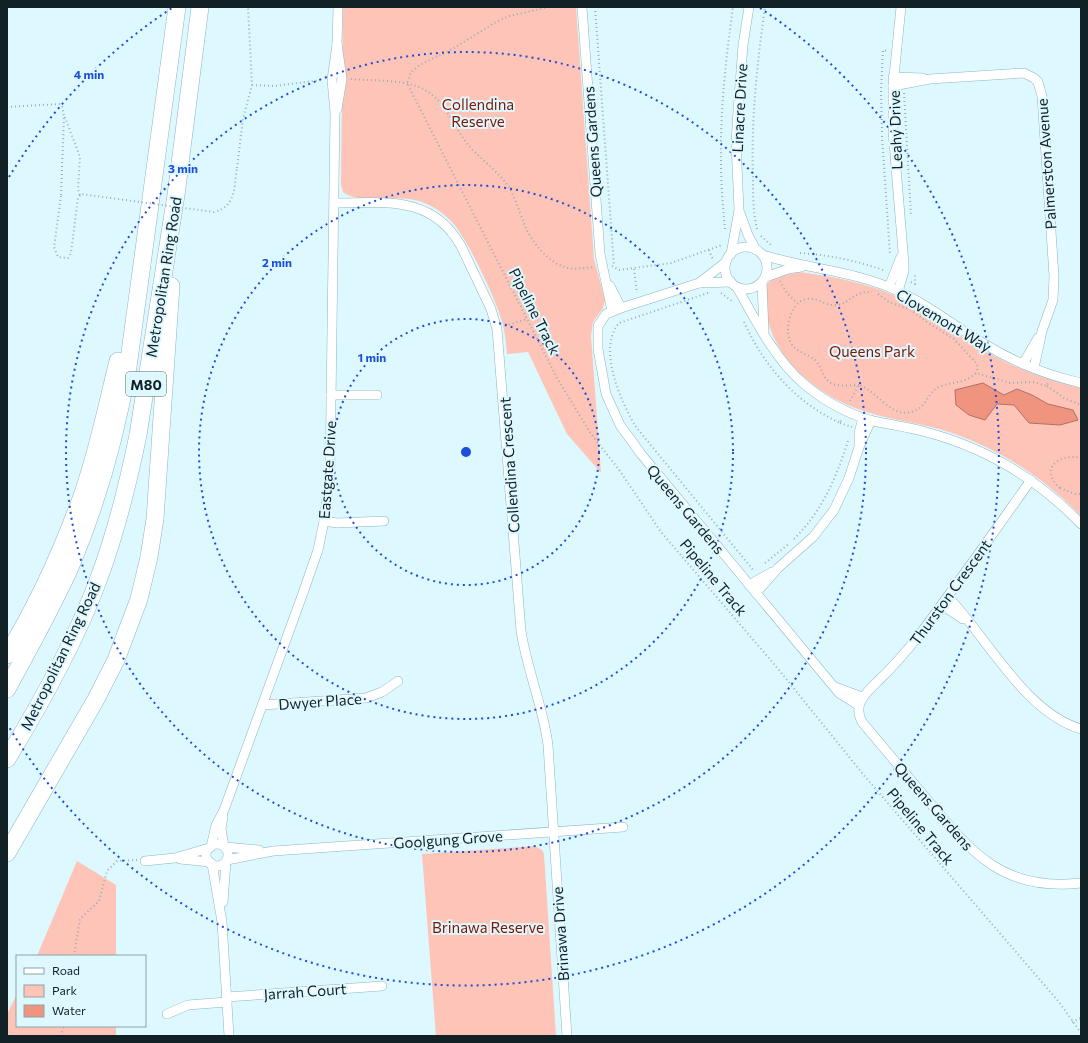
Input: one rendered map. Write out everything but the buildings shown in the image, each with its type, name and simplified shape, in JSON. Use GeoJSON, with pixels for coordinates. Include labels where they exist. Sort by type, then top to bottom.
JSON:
{"type":"FeatureCollection","features":[{"type":"Feature","properties":{"kind":"highway","name":"Metropolitan Ring Road"},"geometry":{"type":"LineString","coordinates":[[7,689],[68,571],[99,488],[121,409],[177,7]]}},
{"type":"Feature","properties":{"kind":"highway","name":"Metropolitan Ring Road"},"geometry":{"type":"LineString","coordinates":[[7,759],[45,691],[82,617],[98,579],[120,512],[138,435],[176,195],[200,7]]}},
{"type":"Feature","properties":{"kind":"highway"},"geometry":{"type":"LineString","coordinates":[[7,853],[106,682],[130,625],[145,578],[157,497],[168,352],[176,195]]}},
{"type":"Feature","properties":{"kind":"highway","name":"M80"},"geometry":{"type":"LineString","coordinates":[[7,655],[48,579],[68,534],[84,492],[98,444],[141,273]]}},
{"type":"Feature","properties":{"kind":"street"},"geometry":{"type":"LineString","coordinates":[[337,44],[338,7]]}},
{"type":"Feature","properties":{"kind":"street","name":"Queens Gardens"},"geometry":{"type":"LineString","coordinates":[[582,7],[602,266],[617,309],[602,319],[597,334],[600,366],[606,394],[620,425],[641,454],[834,686],[860,701],[860,717],[862,722],[955,833],[973,852],[995,868],[1020,878],[1046,884],[1081,883]]}},
{"type":"Feature","properties":{"kind":"street","name":"Linacre Drive"},"geometry":{"type":"LineString","coordinates":[[729,258],[735,236],[739,210],[736,143],[743,45],[749,7]]}},
{"type":"Feature","properties":{"kind":"street","name":"Leahy Drive"},"geometry":{"type":"LineString","coordinates":[[889,287],[902,254],[893,131],[893,81],[901,7]]}},
{"type":"Feature","properties":{"kind":"street","name":"Eastgate Drive"},"geometry":{"type":"LineString","coordinates":[[336,113],[342,79],[337,44]]}},
{"type":"Feature","properties":{"kind":"street","name":"Eastgate Drive"},"geometry":{"type":"LineString","coordinates":[[210,847],[216,825],[224,810],[263,705],[318,550],[324,520],[330,474],[336,113],[332,80],[337,44]]}},
{"type":"Feature","properties":{"kind":"street","name":"Palmerston Avenue"},"geometry":{"type":"LineString","coordinates":[[893,81],[1024,73],[1034,78],[1040,88],[1054,276],[1052,300],[1042,331],[1034,368]]}},
{"type":"Feature","properties":{"kind":"street","name":"Palmerston Avenue"},"geometry":{"type":"LineString","coordinates":[[893,81],[905,84],[930,79]]}},
{"type":"Feature","properties":{"kind":"street","name":"Collendina Crescent"},"geometry":{"type":"LineString","coordinates":[[334,203],[404,205],[419,208],[439,219],[454,234],[461,246],[491,309],[497,329],[519,611],[524,650],[542,708],[546,727],[554,832]]}},
{"type":"Feature","properties":{"kind":"street","name":"Linacre Drive"},"geometry":{"type":"LineString","coordinates":[[739,210],[748,235],[760,252]]}},
{"type":"Feature","properties":{"kind":"street"},"geometry":{"type":"LineString","coordinates":[[699,283],[743,247],[760,252],[767,266],[764,280],[764,332]]}},
{"type":"Feature","properties":{"kind":"street","name":"Clovemont Way"},"geometry":{"type":"LineString","coordinates":[[760,252],[805,266],[855,276],[889,287],[935,311],[982,343],[1023,364],[1052,375],[1081,383]]}},
{"type":"Feature","properties":{"kind":"street"},"geometry":{"type":"LineString","coordinates":[[729,258],[725,269],[734,285],[779,357],[802,383],[829,402],[867,419],[926,432],[966,445],[1009,466],[1032,480],[1053,497],[1081,524]]}},
{"type":"Feature","properties":{"kind":"street","name":"Clovemont Way"},"geometry":{"type":"LineString","coordinates":[[764,280],[788,269],[805,266]]}},
{"type":"Feature","properties":{"kind":"street","name":"Leahy Drive"},"geometry":{"type":"LineString","coordinates":[[895,275],[898,291]]}},
{"type":"Feature","properties":{"kind":"street"},"geometry":{"type":"LineString","coordinates":[[617,309],[699,283],[734,285],[750,289],[764,280]]}},
{"type":"Feature","properties":{"kind":"street","name":"Palmerston Avenue"},"geometry":{"type":"LineString","coordinates":[[1023,364],[1042,331]]}},
{"type":"Feature","properties":{"kind":"street"},"geometry":{"type":"LineString","coordinates":[[331,394],[376,394]]}},
{"type":"Feature","properties":{"kind":"street"},"geometry":{"type":"LineString","coordinates":[[756,593],[778,568],[813,537],[834,510],[849,478],[867,419]]}},
{"type":"Feature","properties":{"kind":"street","name":"Thurston Crescent"},"geometry":{"type":"LineString","coordinates":[[860,701],[906,652],[945,601],[1032,480]]}},
{"type":"Feature","properties":{"kind":"street"},"geometry":{"type":"LineString","coordinates":[[324,520],[337,523],[384,521]]}},
{"type":"Feature","properties":{"kind":"street"},"geometry":{"type":"LineString","coordinates":[[749,585],[778,568]]}},
{"type":"Feature","properties":{"kind":"street"},"geometry":{"type":"LineString","coordinates":[[945,601],[971,624],[1043,708],[1063,722],[1081,728]]}},
{"type":"Feature","properties":{"kind":"street","name":"Dwyer Place"},"geometry":{"type":"LineString","coordinates":[[263,705],[366,698],[382,692],[398,681]]}},
{"type":"Feature","properties":{"kind":"street","name":"Eastgate Drive"},"geometry":{"type":"LineString","coordinates":[[224,810],[221,829],[224,847]]}},
{"type":"Feature","properties":{"kind":"street","name":"Goolgung Grove"},"geometry":{"type":"LineString","coordinates":[[226,861],[273,851],[623,827]]}},
{"type":"Feature","properties":{"kind":"street","name":"Brinawa Drive"},"geometry":{"type":"LineString","coordinates":[[554,832],[567,1036]]}},
{"type":"Feature","properties":{"kind":"street"},"geometry":{"type":"LineString","coordinates":[[145,861],[175,858],[218,844],[224,847],[228,853],[226,861],[222,922]]}},
{"type":"Feature","properties":{"kind":"street"},"geometry":{"type":"LineString","coordinates":[[210,847],[207,854],[211,863],[222,922],[229,1036]]}},
{"type":"Feature","properties":{"kind":"street","name":"Goolgung Grove"},"geometry":{"type":"LineString","coordinates":[[224,847],[273,851]]}},
{"type":"Feature","properties":{"kind":"street"},"geometry":{"type":"LineString","coordinates":[[175,858],[211,863],[218,866],[226,861]]}},
{"type":"Feature","properties":{"kind":"street","name":"Jarrah Court"},"geometry":{"type":"LineString","coordinates":[[167,1014],[188,1005],[227,999],[382,986]]}},
{"type":"Feature","properties":{"kind":"path"},"geometry":{"type":"LineString","coordinates":[[80,196],[92,195],[214,212],[223,210],[228,205],[234,190],[243,119],[252,85],[248,7]]}},
{"type":"Feature","properties":{"kind":"path"},"geometry":{"type":"LineString","coordinates":[[407,83],[411,72],[420,65],[454,48],[496,22],[509,16],[549,7]]}},
{"type":"Feature","properties":{"kind":"path"},"geometry":{"type":"LineString","coordinates":[[595,7],[614,266]]}},
{"type":"Feature","properties":{"kind":"path"},"geometry":{"type":"LineString","coordinates":[[342,79],[407,83],[417,86],[434,96],[442,105],[467,144],[505,182],[531,237],[554,263],[570,268],[614,266],[619,270],[671,263],[722,245],[725,238],[721,131],[733,7]]}},
{"type":"Feature","properties":{"kind":"path"},"geometry":{"type":"LineString","coordinates":[[748,235],[759,234],[754,207],[753,129],[756,78],[765,7]]}},
{"type":"Feature","properties":{"kind":"path"},"geometry":{"type":"LineString","coordinates":[[895,52],[883,50],[881,91],[890,254],[895,275]]}},
{"type":"Feature","properties":{"kind":"path"},"geometry":{"type":"LineString","coordinates":[[252,85],[275,86],[332,80]]}},
{"type":"Feature","properties":{"kind":"path","name":"Pipeline Track"},"geometry":{"type":"LineString","coordinates":[[407,83],[527,319],[580,419],[620,471],[661,532],[779,670],[862,773],[1059,1002],[1081,1033]]}},
{"type":"Feature","properties":{"kind":"path"},"geometry":{"type":"LineString","coordinates":[[905,84],[904,108],[911,217]]}},
{"type":"Feature","properties":{"kind":"path"},"geometry":{"type":"LineString","coordinates":[[7,107],[59,104],[62,106],[64,116],[80,157],[78,189],[80,196],[68,258],[58,257],[54,247],[61,196],[64,116]]}},
{"type":"Feature","properties":{"kind":"path"},"geometry":{"type":"LineString","coordinates":[[725,238],[735,236]]}},
{"type":"Feature","properties":{"kind":"path"},"geometry":{"type":"LineString","coordinates":[[798,253],[838,258],[864,264],[915,284],[915,271]]}},
{"type":"Feature","properties":{"kind":"path"},"geometry":{"type":"LineString","coordinates":[[873,292],[889,302],[911,310],[954,339],[978,366],[976,373],[966,380],[938,387],[920,408],[909,412],[893,409],[884,405],[866,388],[859,385],[833,384],[826,379],[816,361],[793,346],[788,334],[788,327],[794,307],[797,303],[811,298],[837,305],[860,293],[873,292]]}},
{"type":"Feature","properties":{"kind":"path"},"geometry":{"type":"LineString","coordinates":[[709,293],[619,323],[610,339],[612,365],[622,400],[636,427],[755,572]]}},
{"type":"Feature","properties":{"kind":"path"},"geometry":{"type":"LineString","coordinates":[[716,293],[727,296],[736,306]]}},
{"type":"Feature","properties":{"kind":"path"},"geometry":{"type":"LineString","coordinates":[[741,317],[756,347],[776,375],[810,406],[852,428],[850,434]]}},
{"type":"Feature","properties":{"kind":"path"},"geometry":{"type":"LineString","coordinates":[[497,329],[527,319]]}},
{"type":"Feature","properties":{"kind":"path"},"geometry":{"type":"LineString","coordinates":[[976,373],[1010,382],[1033,382],[1047,386],[1064,398],[1081,405]]}},
{"type":"Feature","properties":{"kind":"path"},"geometry":{"type":"LineString","coordinates":[[1047,386],[1052,375]]}},
{"type":"Feature","properties":{"kind":"path"},"geometry":{"type":"LineString","coordinates":[[840,423],[845,410],[859,385]]}},
{"type":"Feature","properties":{"kind":"path"},"geometry":{"type":"LineString","coordinates":[[761,567],[794,539],[818,511],[839,471],[848,440]]}},
{"type":"Feature","properties":{"kind":"path"},"geometry":{"type":"LineString","coordinates":[[1081,458],[1066,456],[1055,462],[1051,467],[1051,474],[1056,484],[1060,488],[1075,494],[1081,494]]}},
{"type":"Feature","properties":{"kind":"path"},"geometry":{"type":"LineString","coordinates":[[1053,497],[1060,488]]}},
{"type":"Feature","properties":{"kind":"path"},"geometry":{"type":"LineString","coordinates":[[74,955],[80,919],[99,901],[107,871],[117,861],[145,861]]}},
{"type":"Feature","properties":{"kind":"path"},"geometry":{"type":"LineString","coordinates":[[1072,1022],[1081,1018]]}},
{"type":"Feature","properties":{"kind":"green space","name":"Collendina Reserve"},"geometry":{"type":"Polygon","coordinates":[[[343,7],[576,7],[594,259],[605,300],[603,308],[593,322],[591,336],[601,473],[567,434],[528,352],[507,354],[503,325],[493,298],[480,268],[465,240],[451,221],[432,206],[415,200],[402,198],[356,197],[343,192],[341,184],[343,7]]]}},
{"type":"Feature","properties":{"kind":"green space","name":"Queens Park"},"geometry":{"type":"Polygon","coordinates":[[[800,272],[852,281],[890,293],[918,308],[978,347],[1020,369],[1050,380],[1081,388],[1081,516],[1053,490],[1037,478],[1005,457],[988,448],[952,433],[864,411],[834,398],[805,378],[792,365],[773,337],[768,321],[767,308],[766,285],[775,277],[800,272]]]}},
{"type":"Feature","properties":{"kind":"green space","name":"Brinawa Reserve"},"geometry":{"type":"Polygon","coordinates":[[[535,846],[542,850],[544,854],[556,1036],[436,1036],[422,854],[535,846]]]}},
{"type":"Feature","properties":{"kind":"green space"},"geometry":{"type":"Polygon","coordinates":[[[77,861],[116,885],[116,955],[37,955],[77,861]]]}},
{"type":"Feature","properties":{"kind":"green space"},"geometry":{"type":"Polygon","coordinates":[[[16,996],[16,1027],[116,1027],[116,1036],[7,1036],[7,1014],[16,996]]]}},
{"type":"Feature","properties":{"kind":"water"},"geometry":{"type":"Polygon","coordinates":[[[983,383],[1004,395],[1017,389],[1048,404],[1073,410],[1078,420],[1060,425],[1029,423],[1014,405],[997,404],[985,420],[969,415],[956,405],[955,390],[983,383]]]}}]}
